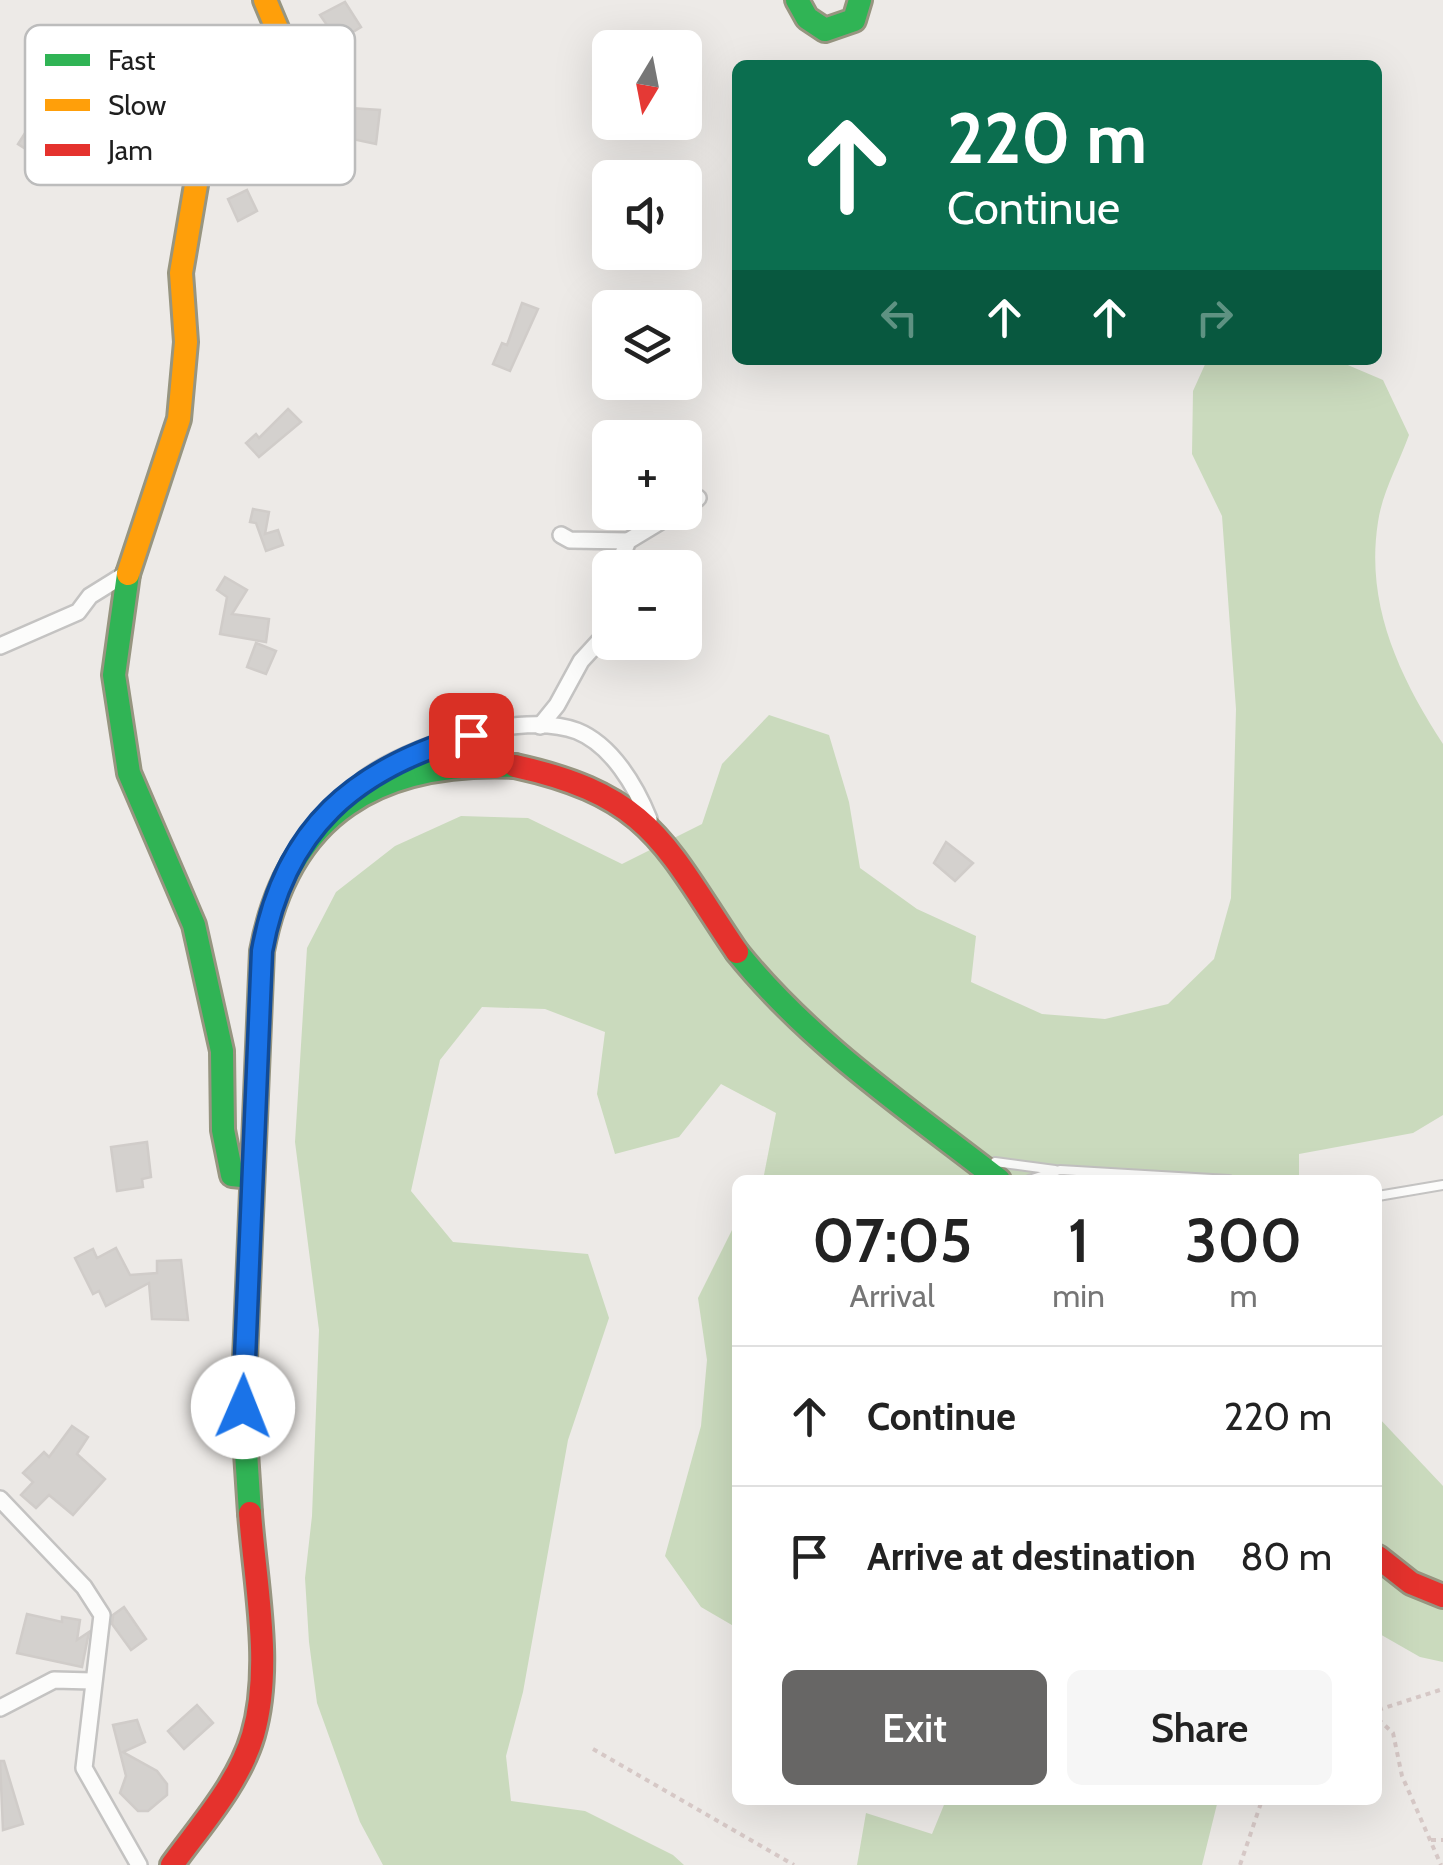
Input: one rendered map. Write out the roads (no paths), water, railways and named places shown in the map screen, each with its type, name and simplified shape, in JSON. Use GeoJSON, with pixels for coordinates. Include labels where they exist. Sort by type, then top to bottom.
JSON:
{"type":"FeatureCollection","features":[{"type":"Feature","properties":{"kind":"main road"},"geometry":{"type":"LineString","coordinates":[[265,0],[275,25]]}},
{"type":"Feature","properties":{"kind":"main road"},"geometry":{"type":"LineString","coordinates":[[797,0],[807,18],[825,30],[854,20],[860,0]]}},
{"type":"Feature","properties":{"kind":"main road"},"geometry":{"type":"LineString","coordinates":[[196,185],[181,273],[186,342],[179,419],[136,531],[114,675],[130,773],[194,925],[222,1051],[223,1130],[232,1175],[252,1177]]}},
{"type":"Feature","properties":{"kind":"main road"},"geometry":{"type":"LineString","coordinates":[[172,1865],[234,1780],[253,1735],[262,1678],[243,1407],[262,951],[269,912],[306,840],[359,795],[406,772],[494,764],[525,765],[562,774],[600,791],[652,828],[728,944],[780,1002],[993,1175]]}},
{"type":"Feature","properties":{"kind":"main road"},"geometry":{"type":"LineString","coordinates":[[1382,1561],[1411,1583],[1443,1596]]}},
{"type":"Feature","properties":{"kind":"street"},"geometry":{"type":"LineString","coordinates":[[560,535],[628,540],[645,530]]}},
{"type":"Feature","properties":{"kind":"street"},"geometry":{"type":"LineString","coordinates":[[624,550],[628,540]]}},
{"type":"Feature","properties":{"kind":"street"},"geometry":{"type":"LineString","coordinates":[[0,646],[78,612],[90,596],[127,573]]}},
{"type":"Feature","properties":{"kind":"street"},"geometry":{"type":"LineString","coordinates":[[540,726],[592,648]]}},
{"type":"Feature","properties":{"kind":"street"},"geometry":{"type":"LineString","coordinates":[[306,840],[333,807],[368,776],[404,758],[505,727],[576,731],[603,748],[638,794],[652,828]]}},
{"type":"Feature","properties":{"kind":"street"},"geometry":{"type":"LineString","coordinates":[[0,1499],[43,1540],[98,1607],[101,1625],[84,1768],[139,1865]]}},
{"type":"Feature","properties":{"kind":"street"},"geometry":{"type":"LineString","coordinates":[[0,1708],[54,1680],[92,1681]]}},
{"type":"Feature","properties":{"kind":"lane"},"geometry":{"type":"LineString","coordinates":[[962,1151],[1000,1164],[1102,1175]]}},
{"type":"Feature","properties":{"kind":"lane"},"geometry":{"type":"LineString","coordinates":[[1044,1175],[1060,1170]]}},
{"type":"Feature","properties":{"kind":"lane"},"geometry":{"type":"LineString","coordinates":[[1382,1195],[1443,1186]]}}]}
